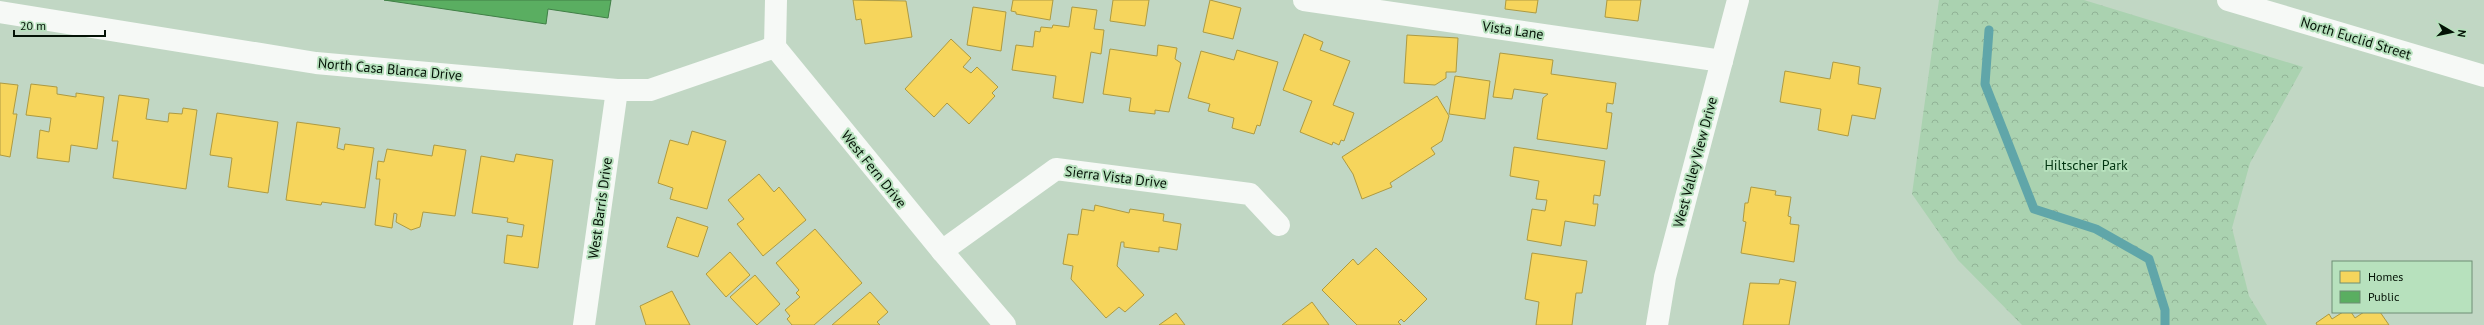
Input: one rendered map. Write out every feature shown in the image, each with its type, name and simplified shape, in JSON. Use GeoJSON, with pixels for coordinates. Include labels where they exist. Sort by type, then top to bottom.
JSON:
{"type":"FeatureCollection","features":[{"type":"Feature","properties":{"kind":"street"},"geometry":{"type":"LineString","coordinates":[[775,47],[776,0]]}},
{"type":"Feature","properties":{"kind":"street","name":"Vista Lane"},"geometry":{"type":"LineString","coordinates":[[1304,0],[1722,61]]}},
{"type":"Feature","properties":{"kind":"street","name":"West Valley View Drive"},"geometry":{"type":"LineString","coordinates":[[1657,325],[1664,276],[1738,0]]}},
{"type":"Feature","properties":{"kind":"street","name":"North Euclid Street"},"geometry":{"type":"LineString","coordinates":[[2228,0],[2484,76]]}},
{"type":"Feature","properties":{"kind":"street","name":"North Casa Blanca Drive"},"geometry":{"type":"LineString","coordinates":[[0,12],[316,62],[616,90],[650,90],[775,47]]}},
{"type":"Feature","properties":{"kind":"street","name":"West Fern Drive"},"geometry":{"type":"LineString","coordinates":[[775,47],[942,251],[1005,325]]}},
{"type":"Feature","properties":{"kind":"street","name":"West Barris Drive"},"geometry":{"type":"LineString","coordinates":[[584,325],[616,90]]}},
{"type":"Feature","properties":{"kind":"street","name":"Sierra Vista Drive"},"geometry":{"type":"LineString","coordinates":[[942,251],[1056,169],[1250,194],[1280,225]]}},
{"type":"Feature","properties":{"kind":"green space","name":"Hiltscher Park"},"geometry":{"type":"Polygon","coordinates":[[[1939,0],[2084,0],[2303,67],[2250,163],[2232,228],[2249,296],[2267,325],[2022,325],[1958,260],[1912,194],[1939,0]]]}},
{"type":"Feature","properties":{"kind":"building: Homes"},"geometry":{"type":"Polygon","coordinates":[[[853,0],[906,1],[912,37],[865,44],[861,19],[856,20],[853,0]]]}},
{"type":"Feature","properties":{"kind":"building: Homes"},"geometry":{"type":"Polygon","coordinates":[[[1013,0],[1053,0],[1050,20],[1016,14],[1016,12],[1011,11],[1013,0]]]}},
{"type":"Feature","properties":{"kind":"building: Homes"},"geometry":{"type":"Polygon","coordinates":[[[1113,0],[1149,0],[1145,26],[1110,21],[1113,0]]]}},
{"type":"Feature","properties":{"kind":"building: Homes"},"geometry":{"type":"Polygon","coordinates":[[[1210,0],[1241,8],[1233,39],[1203,32],[1210,0]]]}},
{"type":"Feature","properties":{"kind":"building: Homes"},"geometry":{"type":"Polygon","coordinates":[[[1506,0],[1538,0],[1536,13],[1505,9],[1506,0]]]}},
{"type":"Feature","properties":{"kind":"building: Homes"},"geometry":{"type":"Polygon","coordinates":[[[1607,0],[1641,0],[1638,21],[1605,17],[1607,0]]]}},
{"type":"Feature","properties":{"kind":"building: Homes"},"geometry":{"type":"Polygon","coordinates":[[[973,7],[1006,12],[1001,51],[967,45],[973,7]]]}},
{"type":"Feature","properties":{"kind":"building: Homes"},"geometry":{"type":"Polygon","coordinates":[[[1072,7],[1097,10],[1094,29],[1104,30],[1101,54],[1091,52],[1083,103],[1053,98],[1056,76],[1012,70],[1016,45],[1033,47],[1035,31],[1040,32],[1041,27],[1052,28],[1053,25],[1069,27],[1072,7]]]}},
{"type":"Feature","properties":{"kind":"building: Homes"},"geometry":{"type":"Polygon","coordinates":[[[1304,34],[1323,42],[1320,50],[1350,61],[1333,105],[1354,113],[1344,141],[1341,140],[1339,145],[1333,142],[1332,145],[1300,132],[1312,101],[1283,90],[1304,34]]]}},
{"type":"Feature","properties":{"kind":"building: Homes"},"geometry":{"type":"Polygon","coordinates":[[[1407,35],[1458,38],[1456,72],[1446,72],[1446,78],[1435,85],[1404,83],[1407,35]]]}},
{"type":"Feature","properties":{"kind":"building: Homes"},"geometry":{"type":"Polygon","coordinates":[[[951,39],[971,58],[963,67],[971,73],[977,67],[998,87],[992,93],[995,96],[969,124],[947,103],[934,117],[905,89],[951,39]]]}},
{"type":"Feature","properties":{"kind":"building: Homes"},"geometry":{"type":"Polygon","coordinates":[[[1158,45],[1177,48],[1175,59],[1181,63],[1169,112],[1155,110],[1155,114],[1129,111],[1131,98],[1103,94],[1110,49],[1157,56],[1158,45]]]}},
{"type":"Feature","properties":{"kind":"building: Homes"},"geometry":{"type":"Polygon","coordinates":[[[1237,50],[1278,62],[1260,126],[1257,125],[1254,134],[1232,128],[1234,118],[1208,111],[1210,104],[1188,98],[1201,51],[1234,60],[1237,50]]]}},
{"type":"Feature","properties":{"kind":"building: Homes"},"geometry":{"type":"Polygon","coordinates":[[[1500,53],[1553,60],[1551,74],[1616,83],[1613,104],[1607,103],[1606,112],[1612,113],[1607,149],[1537,139],[1543,98],[1548,94],[1514,89],[1512,99],[1493,97],[1500,53]]]}},
{"type":"Feature","properties":{"kind":"building: Homes"},"geometry":{"type":"Polygon","coordinates":[[[1833,62],[1860,67],[1858,84],[1881,88],[1875,119],[1852,115],[1848,136],[1818,130],[1821,109],[1780,102],[1785,71],[1830,79],[1833,62]]]}},
{"type":"Feature","properties":{"kind":"building: Homes"},"geometry":{"type":"Polygon","coordinates":[[[1455,76],[1490,81],[1485,119],[1449,114],[1455,76]]]}},
{"type":"Feature","properties":{"kind":"building: Homes"},"geometry":{"type":"Polygon","coordinates":[[[0,83],[18,85],[13,114],[17,114],[10,157],[0,155],[0,83]]]}},
{"type":"Feature","properties":{"kind":"building: Homes"},"geometry":{"type":"Polygon","coordinates":[[[31,84],[57,87],[57,94],[76,97],[76,93],[104,97],[97,149],[71,145],[69,162],[37,158],[40,130],[49,132],[51,118],[26,115],[31,84]]]}},
{"type":"Feature","properties":{"kind":"building: Homes"},"geometry":{"type":"Polygon","coordinates":[[[119,95],[149,99],[146,119],[168,122],[169,113],[182,114],[183,108],[197,110],[186,189],[113,178],[118,141],[112,141],[119,95]]]}},
{"type":"Feature","properties":{"kind":"building: Homes"},"geometry":{"type":"Polygon","coordinates":[[[1437,96],[1449,116],[1442,141],[1431,148],[1435,154],[1390,183],[1392,187],[1362,199],[1353,174],[1342,157],[1437,96]]]}},
{"type":"Feature","properties":{"kind":"building: Homes"},"geometry":{"type":"Polygon","coordinates":[[[217,113],[278,122],[268,193],[228,187],[232,158],[210,155],[217,113]]]}},
{"type":"Feature","properties":{"kind":"building: Homes"},"geometry":{"type":"Polygon","coordinates":[[[297,122],[340,128],[337,148],[344,150],[345,144],[374,148],[365,208],[322,202],[321,205],[286,200],[297,122]]]}},
{"type":"Feature","properties":{"kind":"building: Homes"},"geometry":{"type":"Polygon","coordinates":[[[692,131],[726,141],[707,209],[670,199],[673,188],[658,183],[670,140],[688,145],[692,131]]]}},
{"type":"Feature","properties":{"kind":"building: Homes"},"geometry":{"type":"Polygon","coordinates":[[[434,145],[466,150],[455,216],[423,212],[420,227],[411,230],[396,222],[397,214],[394,213],[392,228],[375,225],[380,179],[376,179],[378,161],[384,162],[387,149],[432,156],[434,145]]]}},
{"type":"Feature","properties":{"kind":"building: Homes"},"geometry":{"type":"Polygon","coordinates":[[[1514,147],[1605,161],[1600,196],[1594,195],[1593,204],[1598,204],[1595,226],[1565,221],[1561,246],[1527,240],[1532,209],[1545,211],[1547,200],[1536,199],[1539,181],[1510,176],[1514,147]]]}},
{"type":"Feature","properties":{"kind":"building: Homes"},"geometry":{"type":"Polygon","coordinates":[[[516,154],[553,160],[538,268],[504,263],[507,235],[522,237],[524,225],[507,222],[508,218],[472,213],[481,156],[514,162],[516,154]]]}},
{"type":"Feature","properties":{"kind":"building: Homes"},"geometry":{"type":"Polygon","coordinates":[[[759,174],[774,192],[779,187],[806,220],[763,256],[737,224],[744,219],[728,200],[759,174]]]}},
{"type":"Feature","properties":{"kind":"building: Homes"},"geometry":{"type":"Polygon","coordinates":[[[1751,187],[1776,191],[1775,195],[1791,197],[1788,216],[1791,217],[1790,224],[1799,225],[1794,262],[1741,253],[1746,222],[1743,221],[1745,203],[1748,203],[1751,187]]]}},
{"type":"Feature","properties":{"kind":"building: Homes"},"geometry":{"type":"Polygon","coordinates":[[[1095,205],[1129,213],[1130,209],[1164,214],[1163,221],[1181,224],[1177,250],[1159,247],[1159,252],[1124,247],[1124,242],[1121,242],[1117,266],[1144,295],[1125,312],[1119,307],[1106,318],[1071,279],[1073,266],[1063,264],[1068,234],[1078,235],[1082,209],[1094,211],[1095,205]]]}},
{"type":"Feature","properties":{"kind":"building: Homes"},"geometry":{"type":"Polygon","coordinates":[[[677,217],[708,227],[698,257],[667,247],[677,217]]]}},
{"type":"Feature","properties":{"kind":"building: Homes"},"geometry":{"type":"Polygon","coordinates":[[[815,229],[862,283],[814,325],[792,325],[787,319],[790,316],[785,310],[800,297],[796,293],[799,290],[776,263],[815,229]]]}},
{"type":"Feature","properties":{"kind":"building: Homes"},"geometry":{"type":"Polygon","coordinates":[[[1376,248],[1427,299],[1404,322],[1401,319],[1398,322],[1401,325],[1357,325],[1322,290],[1353,259],[1358,265],[1376,248]]]}},
{"type":"Feature","properties":{"kind":"building: Homes"},"geometry":{"type":"Polygon","coordinates":[[[730,252],[750,275],[726,297],[706,274],[730,252]]]}},
{"type":"Feature","properties":{"kind":"building: Homes"},"geometry":{"type":"Polygon","coordinates":[[[1532,253],[1587,261],[1582,293],[1576,293],[1572,325],[1536,325],[1539,302],[1525,299],[1532,253]]]}},
{"type":"Feature","properties":{"kind":"building: Homes"},"geometry":{"type":"Polygon","coordinates":[[[755,275],[780,304],[757,325],[730,297],[755,275]]]}},
{"type":"Feature","properties":{"kind":"building: Homes"},"geometry":{"type":"Polygon","coordinates":[[[1780,279],[1796,282],[1789,325],[1743,325],[1750,283],[1779,284],[1780,279]]]}},
{"type":"Feature","properties":{"kind":"building: Homes"},"geometry":{"type":"Polygon","coordinates":[[[672,291],[690,325],[646,325],[640,306],[672,291]]]}},
{"type":"Feature","properties":{"kind":"building: Homes"},"geometry":{"type":"Polygon","coordinates":[[[870,292],[888,312],[877,322],[880,325],[832,325],[870,292]]]}},
{"type":"Feature","properties":{"kind":"building: Homes"},"geometry":{"type":"Polygon","coordinates":[[[1312,302],[1329,325],[1282,325],[1312,302]]]}},
{"type":"Feature","properties":{"kind":"building: Homes"},"geometry":{"type":"Polygon","coordinates":[[[1176,313],[1185,325],[1159,325],[1176,313]]]}},
{"type":"Feature","properties":{"kind":"building: Homes"},"geometry":{"type":"Polygon","coordinates":[[[2341,313],[2352,313],[2355,318],[2362,313],[2381,313],[2389,325],[2317,325],[2316,323],[2329,314],[2332,319],[2341,313]]]}},
{"type":"Feature","properties":{"kind":"building: Public"},"geometry":{"type":"Polygon","coordinates":[[[384,0],[611,0],[608,18],[548,9],[546,24],[384,0]]]}},
{"type":"Feature","properties":{"kind":"waterway"},"geometry":{"type":"LineString","coordinates":[[1989,30],[1985,84],[2034,209],[2096,229],[2149,259],[2165,310],[2165,325]]}}]}
